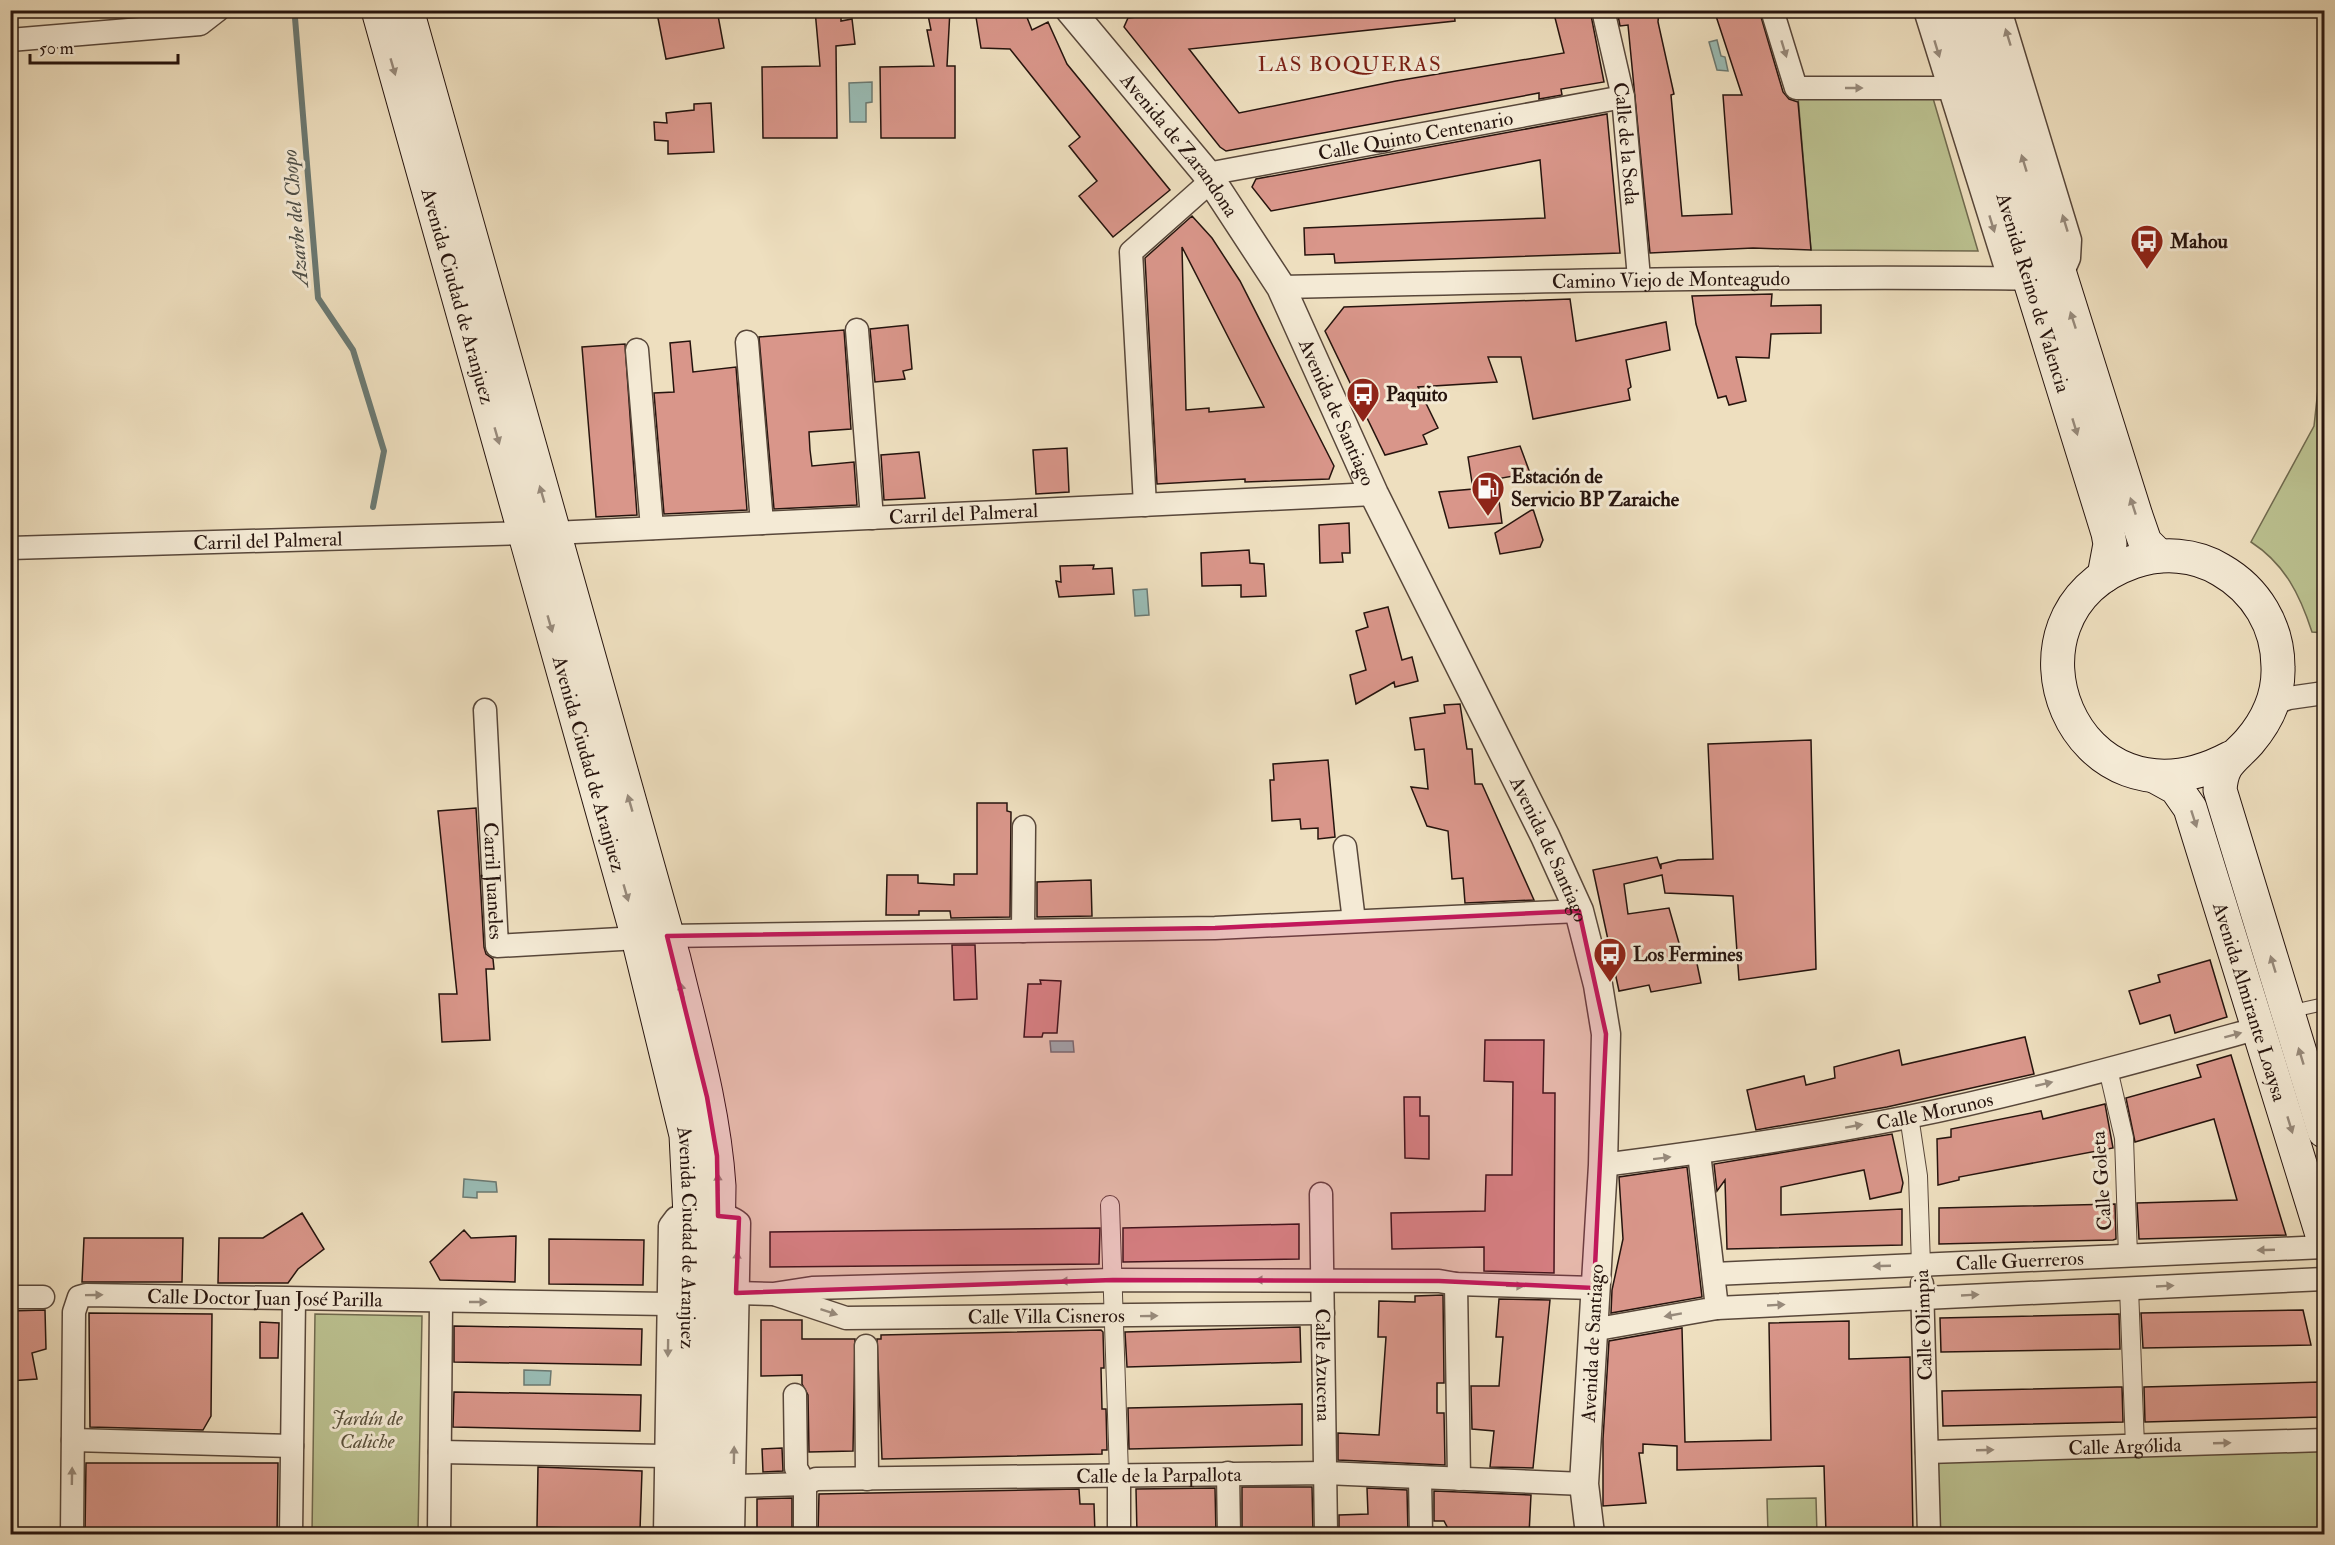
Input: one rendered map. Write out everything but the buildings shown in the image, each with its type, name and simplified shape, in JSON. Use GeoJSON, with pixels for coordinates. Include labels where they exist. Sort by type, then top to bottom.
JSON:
{"type":"FeatureCollection","features":[{"type":"Feature","properties":{"kind":"main road","name":"Avenida Ciudad de Aranjuez"},"geometry":{"type":"LineString","coordinates":[[378,10],[539,533],[653,937],[707,1097],[717,1156],[704,1216],[703,1299],[714,1534]]}},
{"type":"Feature","properties":{"kind":"main road","name":"Avenida Ciudad de Aranjuez"},"geometry":{"type":"LineString","coordinates":[[407,10],[539,533]]}},
{"type":"Feature","properties":{"kind":"main road","name":"Avenida Reino de Valencia"},"geometry":{"type":"LineString","coordinates":[[1946,10],[2033,279],[2108,533],[2110,544],[2104,576]]}},
{"type":"Feature","properties":{"kind":"main road","name":"Avenida Reino de Valencia"},"geometry":{"type":"LineString","coordinates":[[1977,10],[2033,279],[2143,537],[2159,556]]}},
{"type":"Feature","properties":{"kind":"main road"},"geometry":{"type":"LineString","coordinates":[[2159,556],[2200,560],[2224,571],[2246,588],[2266,616],[2277,650],[2278,668],[2272,704],[2255,734],[2229,759],[2207,770],[2190,775],[2156,777],[2115,765],[2098,753],[2082,737],[2062,699],[2058,678],[2058,657],[2062,635],[2082,597],[2104,576],[2122,566],[2159,556]]}},
{"type":"Feature","properties":{"kind":"main road","name":"Avenida Almirante Loaysa"},"geometry":{"type":"LineString","coordinates":[[2229,759],[2220,781],[2221,799],[2325,1131]]}},
{"type":"Feature","properties":{"kind":"main road","name":"Avenida Almirante Loaysa"},"geometry":{"type":"LineString","coordinates":[[2156,777],[2176,788],[2190,808],[2325,1241]]}},
{"type":"Feature","properties":{"kind":"main road","name":"Avenida Ciudad de Aranjuez"},"geometry":{"type":"LineString","coordinates":[[685,1534],[703,1299]]}},
{"type":"Feature","properties":{"kind":"street"},"geometry":{"type":"LineString","coordinates":[[10,40],[200,24],[218,10]]}},
{"type":"Feature","properties":{"kind":"street","name":"Avenida de Zarandona"},"geometry":{"type":"LineString","coordinates":[[1070,10],[1209,177],[1281,287]]}},
{"type":"Feature","properties":{"kind":"street","name":"Calle de la Seda"},"geometry":{"type":"LineString","coordinates":[[1603,10],[1623,97],[1639,278]]}},
{"type":"Feature","properties":{"kind":"street"},"geometry":{"type":"LineString","coordinates":[[1772,10],[1796,88],[1949,88]]}},
{"type":"Feature","properties":{"kind":"street"},"geometry":{"type":"LineString","coordinates":[[1925,10],[1949,88],[2033,279],[2069,258],[2070,240],[2000,10]]}},
{"type":"Feature","properties":{"kind":"street","name":"Calle Quinto Centenario"},"geometry":{"type":"LineString","coordinates":[[1209,177],[1623,97]]}},
{"type":"Feature","properties":{"kind":"street"},"geometry":{"type":"LineString","coordinates":[[1145,505],[1131,252],[1209,177]]}},
{"type":"Feature","properties":{"kind":"street","name":"Camino Viejo de Monteagudo"},"geometry":{"type":"LineString","coordinates":[[1281,287],[1639,278],[2033,279]]}},
{"type":"Feature","properties":{"kind":"street","name":"Avenida de Santiago"},"geometry":{"type":"LineString","coordinates":[[1281,287],[1374,494],[1545,836],[1579,910],[1598,985],[1606,1034],[1604,1165],[1594,1288],[1584,1484],[1590,1534]]}},
{"type":"Feature","properties":{"kind":"street"},"geometry":{"type":"LineString","coordinates":[[857,330],[872,518]]}},
{"type":"Feature","properties":{"kind":"street"},"geometry":{"type":"LineString","coordinates":[[747,342],[762,523]]}},
{"type":"Feature","properties":{"kind":"street"},"geometry":{"type":"LineString","coordinates":[[637,350],[652,528]]}},
{"type":"Feature","properties":{"kind":"street","name":"Carril del Palmeral"},"geometry":{"type":"LineString","coordinates":[[10,548],[539,533],[1374,494]]}},
{"type":"Feature","properties":{"kind":"street"},"geometry":{"type":"LineString","coordinates":[[2278,668],[2296,681],[2325,693]]}},
{"type":"Feature","properties":{"kind":"street"},"geometry":{"type":"LineString","coordinates":[[2272,704],[2294,697],[2325,693]]}},
{"type":"Feature","properties":{"kind":"street","name":"Carril Juaneles"},"geometry":{"type":"LineString","coordinates":[[485,710],[497,946],[653,937]]}},
{"type":"Feature","properties":{"kind":"street"},"geometry":{"type":"LineString","coordinates":[[1023,931],[1024,827]]}},
{"type":"Feature","properties":{"kind":"street"},"geometry":{"type":"LineString","coordinates":[[1345,847],[1354,921]]}},
{"type":"Feature","properties":{"kind":"street"},"geometry":{"type":"LineString","coordinates":[[653,937],[1215,928],[1579,910]]}},
{"type":"Feature","properties":{"kind":"street","name":"Calle Morunos"},"geometry":{"type":"LineString","coordinates":[[1604,1165],[1699,1153],[1909,1116],[2108,1070],[2259,1028]]}},
{"type":"Feature","properties":{"kind":"street","name":"Calle Goleta"},"geometry":{"type":"LineString","coordinates":[[2108,1070],[2124,1138],[2128,1256]]}},
{"type":"Feature","properties":{"kind":"street","name":"Calle Olimpia"},"geometry":{"type":"LineString","coordinates":[[1909,1116],[1918,1176],[1929,1534]]}},
{"type":"Feature","properties":{"kind":"street"},"geometry":{"type":"LineString","coordinates":[[1699,1153],[1717,1308]]}},
{"type":"Feature","properties":{"kind":"street","name":"Calle Azucena"},"geometry":{"type":"LineString","coordinates":[[1321,1194],[1326,1534]]}},
{"type":"Feature","properties":{"kind":"street"},"geometry":{"type":"LineString","coordinates":[[1110,1205],[1119,1534]]}},
{"type":"Feature","properties":{"kind":"street"},"geometry":{"type":"LineString","coordinates":[[704,1216],[676,1218],[670,1226],[703,1299],[734,1486],[733,1534]]}},
{"type":"Feature","properties":{"kind":"street","name":"Calle Guerreros"},"geometry":{"type":"LineString","coordinates":[[1714,1274],[2325,1247]]}},
{"type":"Feature","properties":{"kind":"street","name":"Calle Guerreros"},"geometry":{"type":"LineString","coordinates":[[1592,1330],[1717,1308],[2325,1279]]}},
{"type":"Feature","properties":{"kind":"street","name":"Calle Villa Cisneros"},"geometry":{"type":"LineString","coordinates":[[703,1299],[773,1294],[812,1288],[1113,1280],[1439,1281],[1456,1284],[1594,1288]]}},
{"type":"Feature","properties":{"kind":"street"},"geometry":{"type":"LineString","coordinates":[[1456,1284],[1460,1479]]}},
{"type":"Feature","properties":{"kind":"street"},"geometry":{"type":"LineString","coordinates":[[2129,1288],[2135,1446]]}},
{"type":"Feature","properties":{"kind":"street","name":"Calle Villa Cisneros"},"geometry":{"type":"LineString","coordinates":[[773,1294],[846,1318],[1323,1313]]}},
{"type":"Feature","properties":{"kind":"street","name":"Calle Doctor Juan José Parilla"},"geometry":{"type":"LineString","coordinates":[[72,1534],[74,1312],[80,1297],[86,1295],[441,1302],[703,1299]]}},
{"type":"Feature","properties":{"kind":"street"},"geometry":{"type":"LineString","coordinates":[[10,1297],[43,1297]]}},
{"type":"Feature","properties":{"kind":"street"},"geometry":{"type":"LineString","coordinates":[[291,1534],[294,1299]]}},
{"type":"Feature","properties":{"kind":"street"},"geometry":{"type":"LineString","coordinates":[[665,1534],[666,1456],[703,1299]]}},
{"type":"Feature","properties":{"kind":"street"},"geometry":{"type":"LineString","coordinates":[[439,1534],[441,1302]]}},
{"type":"Feature","properties":{"kind":"street"},"geometry":{"type":"LineString","coordinates":[[866,1346],[867,1479]]}},
{"type":"Feature","properties":{"kind":"street"},"geometry":{"type":"LineString","coordinates":[[795,1395],[796,1468],[805,1484],[805,1534]]}},
{"type":"Feature","properties":{"kind":"street"},"geometry":{"type":"LineString","coordinates":[[73,1440],[292,1446]]}},
{"type":"Feature","properties":{"kind":"street","name":"Calle Argólida"},"geometry":{"type":"LineString","coordinates":[[1927,1452],[2325,1440]]}},
{"type":"Feature","properties":{"kind":"street"},"geometry":{"type":"LineString","coordinates":[[440,1452],[666,1456]]}},
{"type":"Feature","properties":{"kind":"street"},"geometry":{"type":"LineString","coordinates":[[1228,1473],[1229,1534]]}},
{"type":"Feature","properties":{"kind":"street","name":"Calle de la Parpallota"},"geometry":{"type":"LineString","coordinates":[[734,1486],[805,1484],[816,1479],[1228,1473],[1325,1473],[1584,1484]]}},
{"type":"Feature","properties":{"kind":"street"},"geometry":{"type":"LineString","coordinates":[[1420,1477],[1421,1534]]}},
{"type":"Feature","properties":{"kind":"lane"},"geometry":{"type":"LineString","coordinates":[[2288,1012],[2325,1004]]}},
{"type":"Feature","properties":{"kind":"highlighted area"},"geometry":{"type":"Polygon","coordinates":[[[1579,911],[1606,1034],[1594,1288],[1439,1281],[1113,1280],[736,1293],[739,1218],[718,1216],[717,1156],[707,1097],[667,936],[1215,928],[1579,911]]]}},
{"type":"Feature","properties":{"kind":"green space"},"geometry":{"type":"Polygon","coordinates":[[[1930,88],[1978,251],[1811,250],[1798,96],[1930,88]]]}},
{"type":"Feature","properties":{"kind":"green space"},"geometry":{"type":"Polygon","coordinates":[[[2319,380],[2324,381],[2324,633],[2312,632],[2290,581],[2273,560],[2251,542],[2314,426],[2319,380]]]}},
{"type":"Feature","properties":{"kind":"green space","name":"Jardín de Caliche"},"geometry":{"type":"Polygon","coordinates":[[[315,1314],[422,1316],[418,1534],[312,1534],[315,1314]]]}},
{"type":"Feature","properties":{"kind":"green space"},"geometry":{"type":"Polygon","coordinates":[[[2324,1440],[2324,1534],[1929,1534],[1927,1452],[2324,1440]]]}},
{"type":"Feature","properties":{"kind":"green space"},"geometry":{"type":"Polygon","coordinates":[[[1816,1498],[1817,1534],[1768,1534],[1767,1499],[1816,1498]]]}},
{"type":"Feature","properties":{"kind":"water"},"geometry":{"type":"Polygon","coordinates":[[[1717,40],[1721,56],[1725,57],[1728,71],[1717,70],[1709,42],[1717,40]]]}},
{"type":"Feature","properties":{"kind":"water"},"geometry":{"type":"Polygon","coordinates":[[[872,82],[872,102],[866,103],[866,122],[850,122],[849,83],[872,82]]]}},
{"type":"Feature","properties":{"kind":"water"},"geometry":{"type":"Polygon","coordinates":[[[1147,589],[1149,615],[1135,616],[1133,590],[1147,589]]]}},
{"type":"Feature","properties":{"kind":"water"},"geometry":{"type":"Polygon","coordinates":[[[1050,1041],[1073,1041],[1074,1052],[1051,1052],[1050,1041]]]}},
{"type":"Feature","properties":{"kind":"water"},"geometry":{"type":"Polygon","coordinates":[[[464,1179],[496,1182],[497,1192],[477,1192],[477,1198],[463,1197],[464,1179]]]}},
{"type":"Feature","properties":{"kind":"water"},"geometry":{"type":"Polygon","coordinates":[[[524,1370],[551,1371],[550,1385],[524,1385],[524,1370]]]}},
{"type":"Feature","properties":{"kind":"waterway","name":"Azarbe del Chopo"},"geometry":{"type":"LineString","coordinates":[[295,18],[318,298],[353,350],[384,451],[373,507]]}},
{"type":"Feature","properties":{"kind":"place","name":"Mahou"},"geometry":{"type":"Point","coordinates":[2147,270]}},
{"type":"Feature","properties":{"kind":"place","name":"Paquito"},"geometry":{"type":"Point","coordinates":[1363,423]}},
{"type":"Feature","properties":{"kind":"place","name":"Estación de Servicio BP Zaraiche"},"geometry":{"type":"Point","coordinates":[1488,517]}},
{"type":"Feature","properties":{"kind":"place","name":"Los Fermines"},"geometry":{"type":"Point","coordinates":[1610,983]}},
{"type":"Feature","properties":{"kind":"district","name":"LAS BOQUERAS"},"geometry":{"type":"Point","coordinates":[1350,64]}}]}
